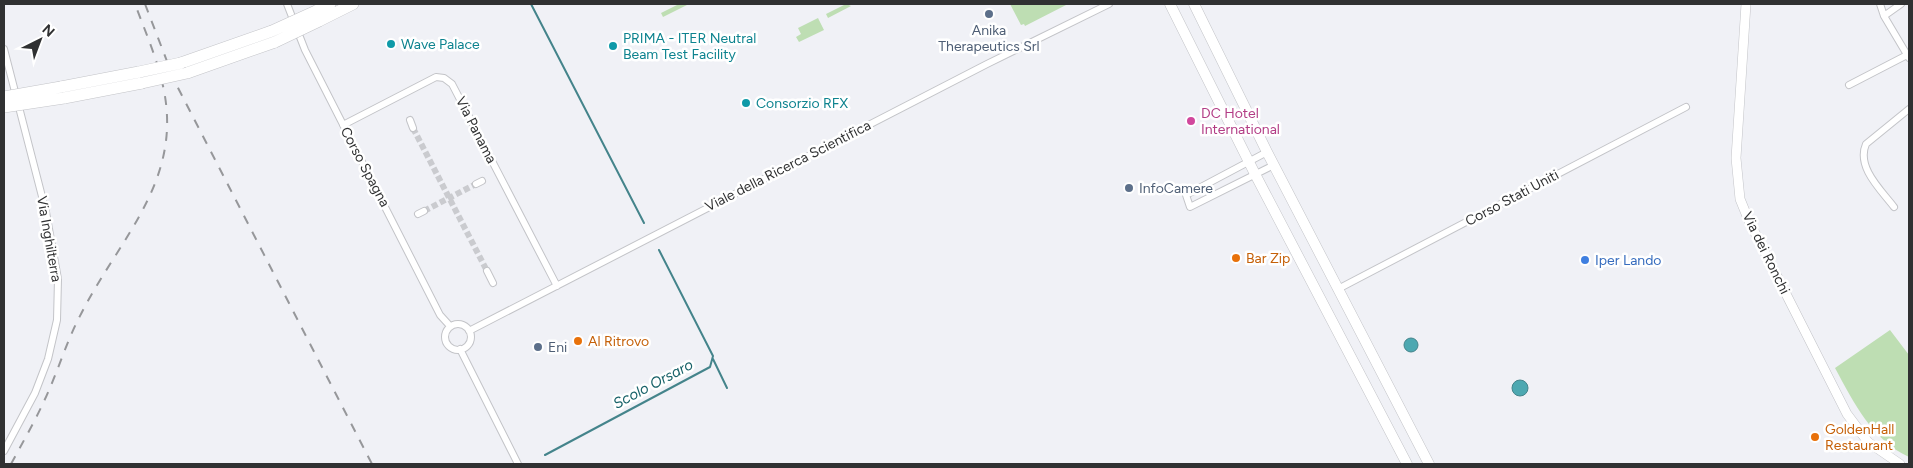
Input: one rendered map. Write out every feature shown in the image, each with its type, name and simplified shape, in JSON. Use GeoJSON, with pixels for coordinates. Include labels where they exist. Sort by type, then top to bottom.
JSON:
{"type":"FeatureCollection","features":[{"type":"Feature","properties":{"kind":"highway"},"geometry":{"type":"LineString","coordinates":[[318,16],[330,4]]}},
{"type":"Feature","properties":{"kind":"highway"},"geometry":{"type":"LineString","coordinates":[[4,107],[63,92],[184,68],[273,36],[318,16],[353,4]]}},
{"type":"Feature","properties":{"kind":"highway"},"geometry":{"type":"LineString","coordinates":[[4,97],[63,92]]}},
{"type":"Feature","properties":{"kind":"main road"},"geometry":{"type":"LineString","coordinates":[[1170,4],[1255,174],[1407,464]]}},
{"type":"Feature","properties":{"kind":"main road"},"geometry":{"type":"LineString","coordinates":[[1194,4],[1267,152],[1429,464]]}},
{"type":"Feature","properties":{"kind":"street","name":"Corso Spagna"},"geometry":{"type":"LineString","coordinates":[[287,4],[305,50],[440,315],[450,326]]}},
{"type":"Feature","properties":{"kind":"street","name":"Viale della Ricerca Scientifica"},"geometry":{"type":"LineString","coordinates":[[469,330],[986,64],[1099,7],[1109,4]]}},
{"type":"Feature","properties":{"kind":"street","name":"Via dei Ronchi"},"geometry":{"type":"LineString","coordinates":[[1746,4],[1736,158],[1740,199],[1748,221],[1847,414],[1868,442],[1900,464]]}},
{"type":"Feature","properties":{"kind":"street"},"geometry":{"type":"LineString","coordinates":[[1849,85],[1908,56],[1884,16],[1880,4]]}},
{"type":"Feature","properties":{"kind":"street"},"geometry":{"type":"LineString","coordinates":[[1884,16],[1902,4]]}},
{"type":"Feature","properties":{"kind":"street","name":"Via Inghilterra"},"geometry":{"type":"LineString","coordinates":[[4,49],[46,212],[58,279],[57,320],[48,359],[35,393],[4,451]]}},
{"type":"Feature","properties":{"kind":"street","name":"Via Panama"},"geometry":{"type":"LineString","coordinates":[[343,125],[436,77],[444,78],[452,84],[557,286]]}},
{"type":"Feature","properties":{"kind":"street","name":"Corso Stati Uniti"},"geometry":{"type":"LineString","coordinates":[[1338,289],[1686,107]]}},
{"type":"Feature","properties":{"kind":"street"},"geometry":{"type":"LineString","coordinates":[[1894,207],[1866,167],[1863,150],[1866,144],[1909,109]]}},
{"type":"Feature","properties":{"kind":"street"},"geometry":{"type":"LineString","coordinates":[[410,120],[413,128]]}},
{"type":"Feature","properties":{"kind":"street"},"geometry":{"type":"LineString","coordinates":[[1267,152],[1186,195],[1190,207],[1274,165]]}},
{"type":"Feature","properties":{"kind":"street"},"geometry":{"type":"LineString","coordinates":[[487,271],[493,283]]}},
{"type":"Feature","properties":{"kind":"street"},"geometry":{"type":"LineString","coordinates":[[462,324],[469,330],[470,341],[460,349],[452,348],[446,343],[444,336],[450,326],[462,324]]}},
{"type":"Feature","properties":{"kind":"street"},"geometry":{"type":"LineString","coordinates":[[460,349],[518,464]]}},
{"type":"Feature","properties":{"kind":"green space"},"geometry":{"type":"Polygon","coordinates":[[[679,4],[689,4],[663,17],[661,13],[679,4]]]}},
{"type":"Feature","properties":{"kind":"green space"},"geometry":{"type":"Polygon","coordinates":[[[846,4],[851,6],[828,18],[826,14],[846,4]]]}},
{"type":"Feature","properties":{"kind":"green space"},"geometry":{"type":"Polygon","coordinates":[[[1010,4],[1068,4],[1025,26],[1024,24],[1021,25],[1010,4]]]}},
{"type":"Feature","properties":{"kind":"green space"},"geometry":{"type":"Polygon","coordinates":[[[818,18],[824,30],[799,42],[796,37],[801,34],[798,28],[818,18]]]}},
{"type":"Feature","properties":{"kind":"green space"},"geometry":{"type":"Polygon","coordinates":[[[1890,330],[1909,355],[1909,457],[1896,450],[1874,431],[1857,407],[1835,368],[1890,330]]]}},
{"type":"Feature","properties":{"kind":"water"},"geometry":{"type":"Polygon","coordinates":[[[1411,338],[1416,340],[1418,345],[1416,350],[1411,352],[1406,350],[1404,345],[1406,340],[1411,338]]]}},
{"type":"Feature","properties":{"kind":"water"},"geometry":{"type":"Polygon","coordinates":[[[1517,380],[1523,380],[1528,385],[1526,394],[1517,396],[1512,391],[1512,385],[1517,380]]]}},
{"type":"Feature","properties":{"kind":"waterway","name":"Scolo Orsaro"},"geometry":{"type":"LineString","coordinates":[[531,4],[644,223]]}},
{"type":"Feature","properties":{"kind":"waterway","name":"Scolo Orsaro"},"geometry":{"type":"LineString","coordinates":[[545,455],[710,367],[713,356],[659,250]]}},
{"type":"Feature","properties":{"kind":"waterway"},"geometry":{"type":"LineString","coordinates":[[713,359],[727,388]]}},
{"type":"Feature","properties":{"kind":"tunnel"},"geometry":{"type":"LineString","coordinates":[[413,128],[487,271]]}},
{"type":"Feature","properties":{"kind":"tunnel"},"geometry":{"type":"LineString","coordinates":[[424,211],[476,184]]}},
{"type":"Feature","properties":{"kind":"railway"},"geometry":{"type":"LineString","coordinates":[[11,464],[45,400],[81,314],[130,233],[144,206],[157,179],[165,150],[167,120],[163,86],[154,55],[135,4]]}},
{"type":"Feature","properties":{"kind":"railway"},"geometry":{"type":"LineString","coordinates":[[145,4],[175,82],[372,464]]}},
{"type":"Feature","properties":{"kind":"place","name":"Anika Therapeutics Srl"},"geometry":{"type":"Point","coordinates":[989,14]}},
{"type":"Feature","properties":{"kind":"place","name":"Wave Palace"},"geometry":{"type":"Point","coordinates":[391,44]}},
{"type":"Feature","properties":{"kind":"place","name":"PRIMA - ITER Neutral Beam Test Facility"},"geometry":{"type":"Point","coordinates":[613,46]}},
{"type":"Feature","properties":{"kind":"place","name":"Consorzio RFX"},"geometry":{"type":"Point","coordinates":[746,103]}},
{"type":"Feature","properties":{"kind":"place","name":"DC Hotel International"},"geometry":{"type":"Point","coordinates":[1191,121]}},
{"type":"Feature","properties":{"kind":"place","name":"InfoCamere"},"geometry":{"type":"Point","coordinates":[1129,188]}},
{"type":"Feature","properties":{"kind":"place","name":"Bar Zip"},"geometry":{"type":"Point","coordinates":[1236,258]}},
{"type":"Feature","properties":{"kind":"place","name":"Iper Lando"},"geometry":{"type":"Point","coordinates":[1585,260]}},
{"type":"Feature","properties":{"kind":"place","name":"Al Ritrovo"},"geometry":{"type":"Point","coordinates":[578,341]}},
{"type":"Feature","properties":{"kind":"place","name":"Eni"},"geometry":{"type":"Point","coordinates":[538,347]}},
{"type":"Feature","properties":{"kind":"place","name":"GoldenHall Restaurant"},"geometry":{"type":"Point","coordinates":[1815,437]}}]}
